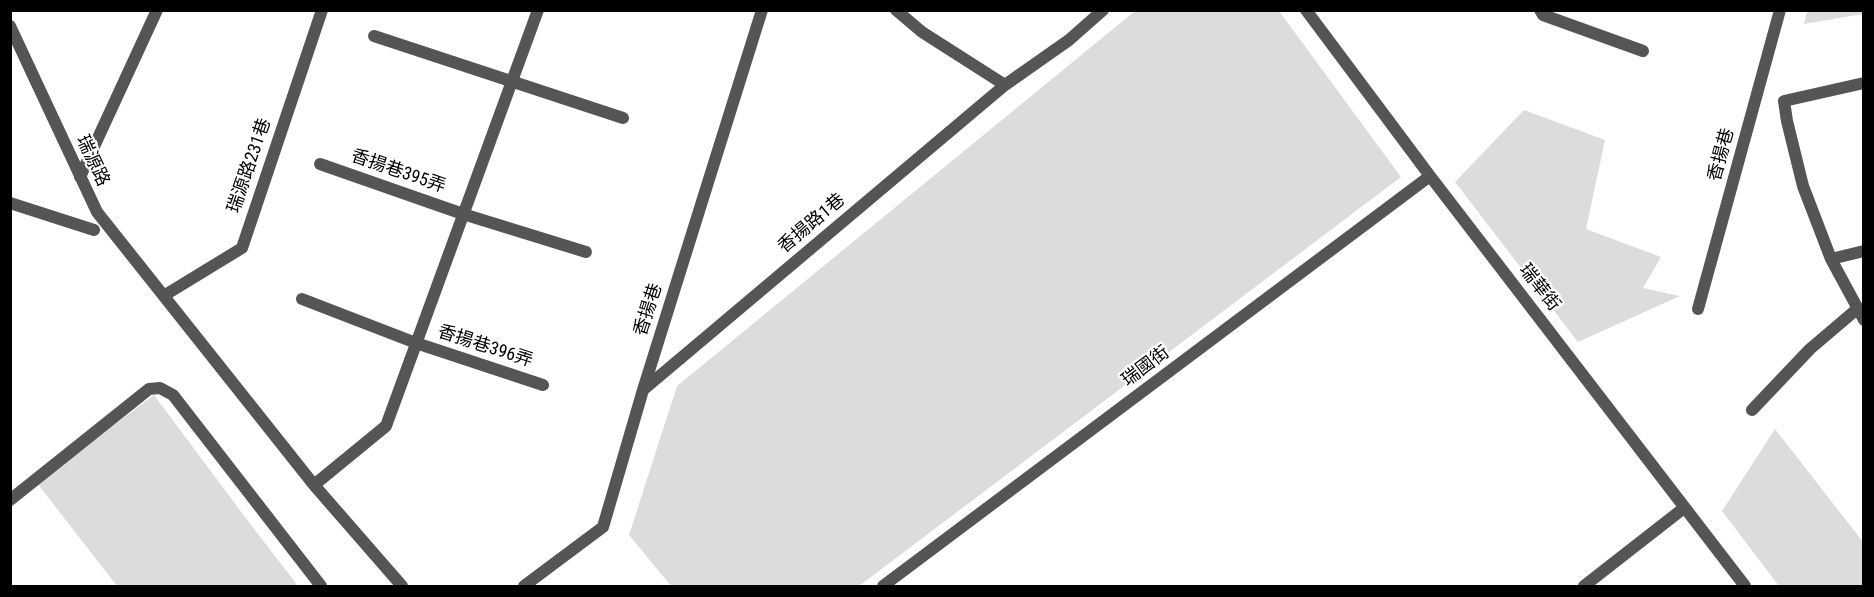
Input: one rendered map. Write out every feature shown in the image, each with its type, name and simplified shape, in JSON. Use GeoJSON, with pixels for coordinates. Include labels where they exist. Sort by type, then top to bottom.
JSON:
{"type":"FeatureCollection","features":[{"type":"Feature","properties":{"kind":"street"},"geometry":{"type":"LineString","coordinates":[[80,177],[157,10]]}},
{"type":"Feature","properties":{"kind":"street","name":"瑞源路231巷"},"geometry":{"type":"LineString","coordinates":[[165,295],[242,248],[322,10]]}},
{"type":"Feature","properties":{"kind":"street"},"geometry":{"type":"LineString","coordinates":[[314,485],[386,426],[538,10]]}},
{"type":"Feature","properties":{"kind":"street"},"geometry":{"type":"LineString","coordinates":[[896,10],[922,32],[1005,85]]}},
{"type":"Feature","properties":{"kind":"street","name":"香揚路1巷"},"geometry":{"type":"LineString","coordinates":[[642,390],[1005,85],[1069,40],[1103,10]]}},
{"type":"Feature","properties":{"kind":"street","name":"瑞華街"},"geometry":{"type":"LineString","coordinates":[[1306,10],[1430,176],[1745,586]]}},
{"type":"Feature","properties":{"kind":"street","name":"香揚巷"},"geometry":{"type":"LineString","coordinates":[[1698,309],[1780,10]]}},
{"type":"Feature","properties":{"kind":"street","name":"香揚巷"},"geometry":{"type":"LineString","coordinates":[[524,586],[603,526],[642,390],[759,11]]}},
{"type":"Feature","properties":{"kind":"street"},"geometry":{"type":"LineString","coordinates":[[1542,12],[1643,51]]}},
{"type":"Feature","properties":{"kind":"street","name":"瑞源路"},"geometry":{"type":"LineString","coordinates":[[10,26],[97,212],[165,295]]}},
{"type":"Feature","properties":{"kind":"street"},"geometry":{"type":"LineString","coordinates":[[374,36],[624,118]]}},
{"type":"Feature","properties":{"kind":"street"},"geometry":{"type":"LineString","coordinates":[[1752,411],[1810,349],[1860,315],[1831,259],[1803,186],[1784,101],[1863,83]]}},
{"type":"Feature","properties":{"kind":"street","name":"香揚巷395弄"},"geometry":{"type":"LineString","coordinates":[[320,164],[464,214],[586,252]]}},
{"type":"Feature","properties":{"kind":"street","name":"瑞國街"},"geometry":{"type":"LineString","coordinates":[[883,586],[1430,176]]}},
{"type":"Feature","properties":{"kind":"street"},"geometry":{"type":"LineString","coordinates":[[10,203],[94,230]]}},
{"type":"Feature","properties":{"kind":"street"},"geometry":{"type":"LineString","coordinates":[[1831,259],[1863,251]]}},
{"type":"Feature","properties":{"kind":"street"},"geometry":{"type":"LineString","coordinates":[[165,295],[314,485],[402,586]]}},
{"type":"Feature","properties":{"kind":"street","name":"香揚巷396弄"},"geometry":{"type":"LineString","coordinates":[[302,299],[416,343],[543,385]]}},
{"type":"Feature","properties":{"kind":"street"},"geometry":{"type":"LineString","coordinates":[[10,500],[149,389],[160,388],[172,395],[321,586]]}},
{"type":"Feature","properties":{"kind":"street"},"geometry":{"type":"LineString","coordinates":[[1584,586],[1684,508]]}},
{"type":"Feature","properties":{"kind":"shaded area"},"geometry":{"type":"Polygon","coordinates":[[[1135,11],[1279,11],[1401,177],[859,586],[671,586],[629,535],[677,386],[1135,11]]]}},
{"type":"Feature","properties":{"kind":"shaded area"},"geometry":{"type":"Polygon","coordinates":[[[1807,11],[1863,11],[1863,14],[1804,24],[1807,11]]]}},
{"type":"Feature","properties":{"kind":"shaded area"},"geometry":{"type":"Polygon","coordinates":[[[1524,110],[1605,140],[1586,229],[1661,257],[1643,288],[1680,296],[1578,342],[1455,182],[1524,110]]]}},
{"type":"Feature","properties":{"kind":"shaded area"},"geometry":{"type":"Polygon","coordinates":[[[154,395],[298,586],[117,586],[37,483],[154,395]]]}},
{"type":"Feature","properties":{"kind":"shaded area"},"geometry":{"type":"Polygon","coordinates":[[[1775,429],[1863,542],[1863,586],[1779,586],[1722,511],[1775,429]]]}}]}
